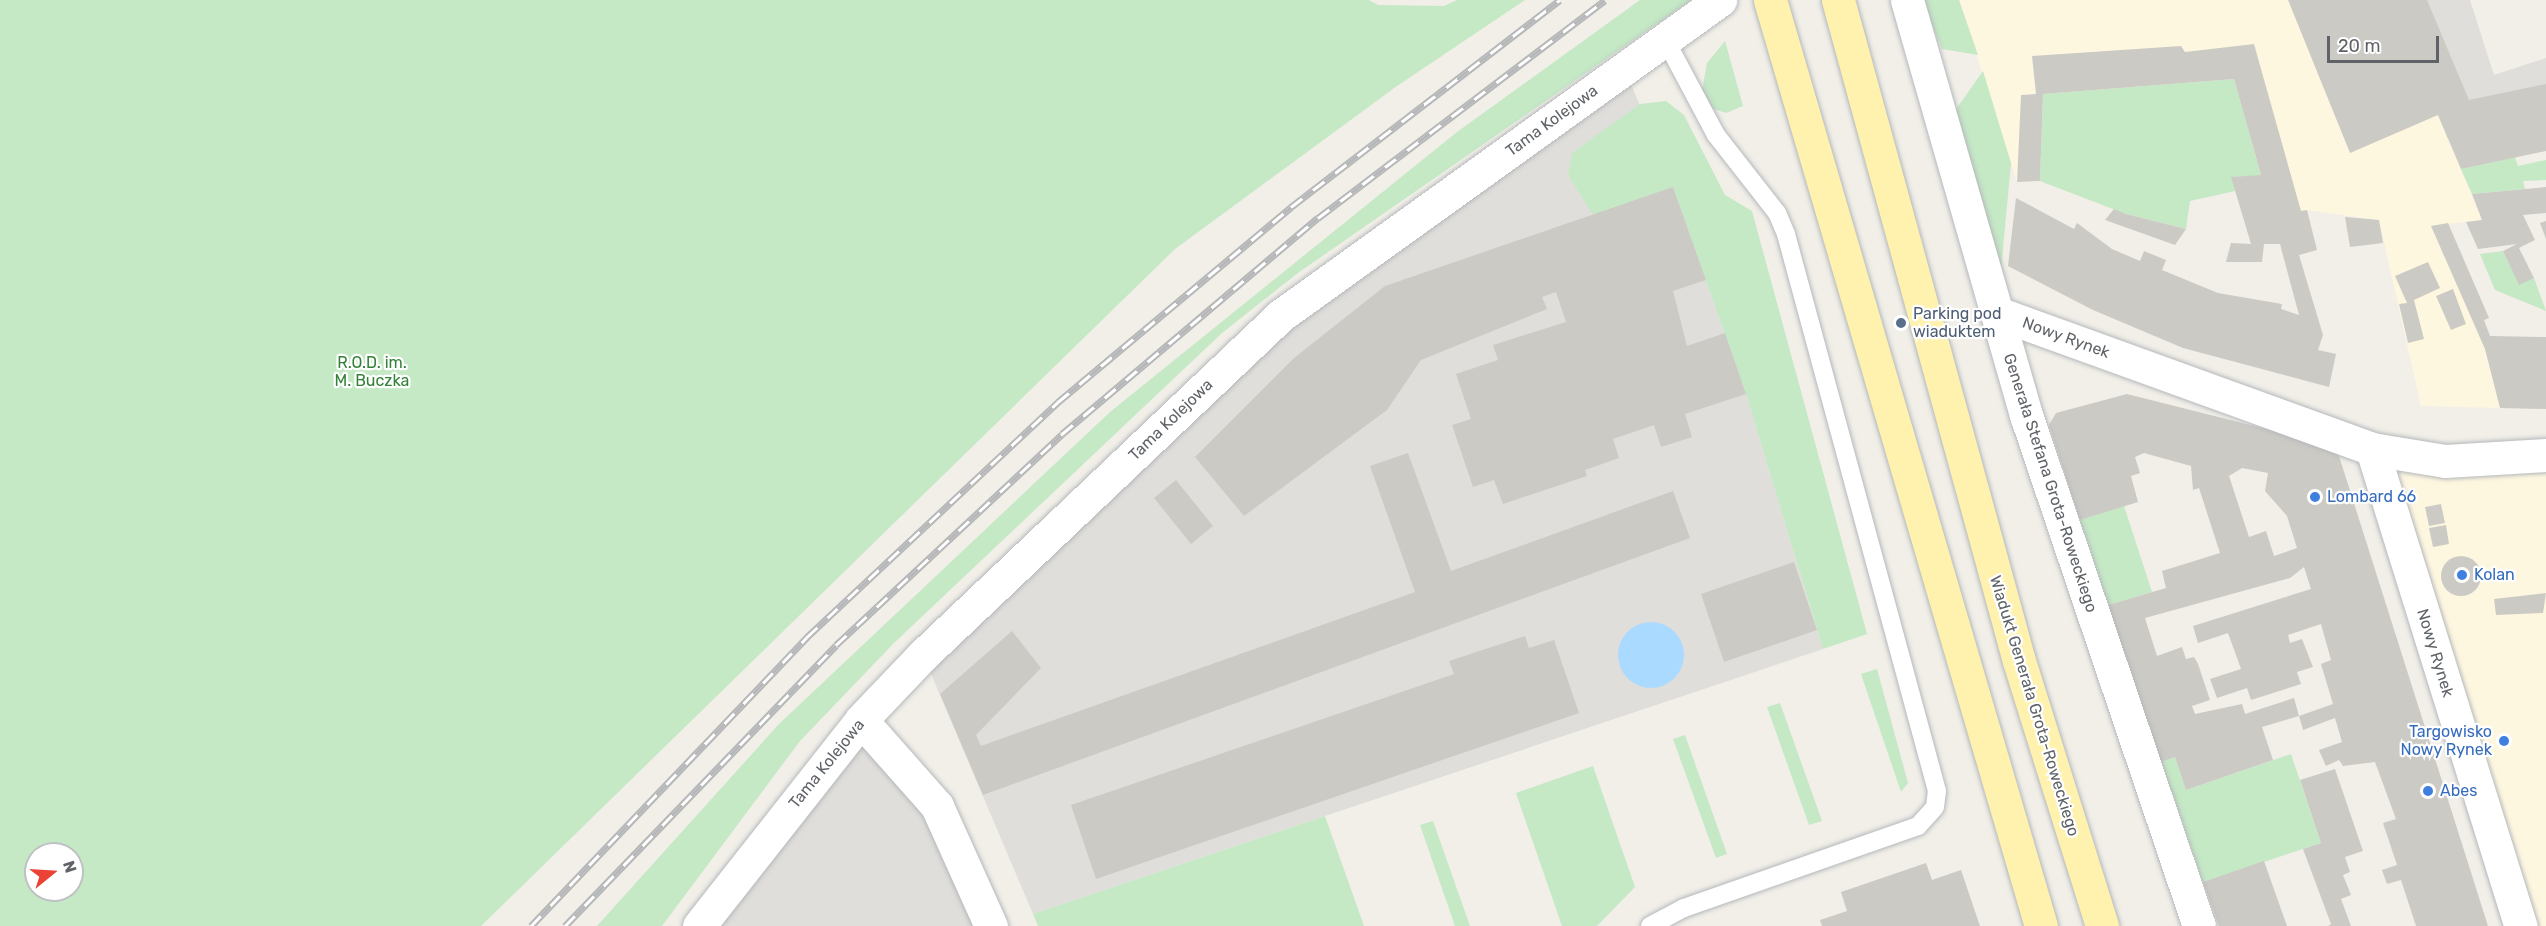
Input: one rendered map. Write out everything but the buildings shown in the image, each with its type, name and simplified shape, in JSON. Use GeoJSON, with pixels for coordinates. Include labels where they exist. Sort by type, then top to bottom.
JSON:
{"type":"FeatureCollection","features":[{"type":"Feature","properties":{"kind":"main road"},"geometry":{"type":"LineString","coordinates":[[1770,0],[1914,501],[2041,926]]}},
{"type":"Feature","properties":{"kind":"main road","name":"Wiadukt Generała Grota-Roweckiego"},"geometry":{"type":"LineString","coordinates":[[1838,0],[1969,484],[2102,926]]}},
{"type":"Feature","properties":{"kind":"street","name":"Tama Kolejowa"},"geometry":{"type":"LineString","coordinates":[[699,926],[861,720],[1280,316],[1720,0]]}},
{"type":"Feature","properties":{"kind":"street","name":"Generała Stefana Grota-Roweckiego"},"geometry":{"type":"LineString","coordinates":[[1906,0],[1997,313],[2115,688],[2199,926]]}},
{"type":"Feature","properties":{"kind":"street","name":"Nowy Rynek"},"geometry":{"type":"LineString","coordinates":[[1997,313],[2372,450],[2445,461],[2546,455]]}},
{"type":"Feature","properties":{"kind":"street","name":"Nowy Rynek"},"geometry":{"type":"LineString","coordinates":[[2372,450],[2521,926]]}},
{"type":"Feature","properties":{"kind":"street"},"geometry":{"type":"LineString","coordinates":[[861,720],[937,806],[991,926]]}},
{"type":"Feature","properties":{"kind":"lane"},"geometry":{"type":"LineString","coordinates":[[1650,926],[1684,908],[1918,826],[1935,807],[1937,791],[1786,234],[1777,213],[1716,135],[1665,39]]}},
{"type":"Feature","properties":{"kind":"shaded area"},"geometry":{"type":"Polygon","coordinates":[[[1959,0],[2390,0],[2482,220],[2431,226],[2485,349],[2500,408],[2421,406],[2379,220],[2307,210],[2272,215],[2234,79],[2043,94],[2040,181],[2017,182],[1959,0]]]}},
{"type":"Feature","properties":{"kind":"shaded area"},"geometry":{"type":"Polygon","coordinates":[[[2390,0],[2470,0],[2494,75],[2546,58],[2546,117],[2448,139],[2390,0]]]}},
{"type":"Feature","properties":{"kind":"shaded area"},"geometry":{"type":"Polygon","coordinates":[[[1625,69],[1673,187],[1746,394],[1823,649],[1033,914],[923,655],[1280,316],[1625,69]]]}},
{"type":"Feature","properties":{"kind":"shaded area","name":"Targowisko Nowy Rynek"},"geometry":{"type":"Polygon","coordinates":[[[2390,454],[2546,455],[2546,926],[2521,926],[2390,454]]]}},
{"type":"Feature","properties":{"kind":"shaded area"},"geometry":{"type":"Polygon","coordinates":[[[861,720],[913,773],[991,926],[699,926],[861,720]]]}},
{"type":"Feature","properties":{"kind":"green space","name":"R.O.D. im. M. Buczka"},"geometry":{"type":"Polygon","coordinates":[[[0,0],[1369,0],[1378,5],[1444,6],[1457,0],[1525,0],[1397,86],[1175,249],[481,926],[0,926],[0,0]]]}},
{"type":"Feature","properties":{"kind":"green space"},"geometry":{"type":"Polygon","coordinates":[[[1640,0],[1691,0],[1298,273],[1222,333],[894,643],[800,741],[662,926],[597,926],[779,724],[1110,412],[1457,132],[1640,0]]]}},
{"type":"Feature","properties":{"kind":"green space"},"geometry":{"type":"Polygon","coordinates":[[[1921,0],[1959,0],[1978,55],[1942,49],[1921,0]]]}},
{"type":"Feature","properties":{"kind":"green space"},"geometry":{"type":"Polygon","coordinates":[[[1725,41],[1743,106],[1726,113],[1711,108],[1702,91],[1707,63],[1725,41]]]}},
{"type":"Feature","properties":{"kind":"green space"},"geometry":{"type":"Polygon","coordinates":[[[1983,71],[2011,163],[1997,313],[1952,115],[1983,71]]]}},
{"type":"Feature","properties":{"kind":"green space"},"geometry":{"type":"Polygon","coordinates":[[[2234,79],[2261,175],[2235,191],[2190,201],[2186,229],[2126,214],[2040,181],[2043,94],[2234,79]]]}},
{"type":"Feature","properties":{"kind":"green space"},"geometry":{"type":"Polygon","coordinates":[[[1666,101],[1684,115],[1725,195],[1752,211],[1867,634],[1823,649],[1746,394],[1673,187],[1593,215],[1568,175],[1572,153],[1640,104],[1666,101]]]}},
{"type":"Feature","properties":{"kind":"green space"},"geometry":{"type":"Polygon","coordinates":[[[2515,157],[2518,166],[2546,160],[2546,180],[2523,181],[2525,189],[2472,194],[2461,169],[2515,157]]]}},
{"type":"Feature","properties":{"kind":"green space"},"geometry":{"type":"Polygon","coordinates":[[[2503,251],[2519,284],[2534,278],[2546,311],[2495,290],[2480,254],[2503,251]]]}},
{"type":"Feature","properties":{"kind":"green space"},"geometry":{"type":"Polygon","coordinates":[[[2124,506],[2152,592],[2108,605],[2080,520],[2124,506]]]}},
{"type":"Feature","properties":{"kind":"green space"},"geometry":{"type":"Polygon","coordinates":[[[1877,669],[1908,783],[1901,792],[1861,674],[1877,669]]]}},
{"type":"Feature","properties":{"kind":"green space"},"geometry":{"type":"Polygon","coordinates":[[[1780,703],[1822,821],[1809,825],[1767,707],[1780,703]]]}},
{"type":"Feature","properties":{"kind":"green space"},"geometry":{"type":"Polygon","coordinates":[[[1685,735],[1727,854],[1716,858],[1673,739],[1685,735]]]}},
{"type":"Feature","properties":{"kind":"green space"},"geometry":{"type":"Polygon","coordinates":[[[2291,754],[2321,843],[2203,882],[2161,762],[2175,757],[2186,790],[2291,754]]]}},
{"type":"Feature","properties":{"kind":"green space"},"geometry":{"type":"Polygon","coordinates":[[[1593,766],[1635,887],[1597,926],[1562,926],[1516,793],[1593,766]]]}},
{"type":"Feature","properties":{"kind":"green space"},"geometry":{"type":"Polygon","coordinates":[[[1325,816],[1364,926],[1038,926],[1033,914],[1325,816]]]}},
{"type":"Feature","properties":{"kind":"green space"},"geometry":{"type":"Polygon","coordinates":[[[1433,821],[1470,926],[1455,926],[1420,825],[1433,821]]]}},
{"type":"Feature","properties":{"kind":"water"},"geometry":{"type":"Polygon","coordinates":[[[1644,622],[1658,622],[1670,627],[1679,636],[1684,655],[1682,668],[1675,679],[1658,688],[1644,688],[1632,683],[1623,674],[1618,662],[1618,648],[1623,636],[1632,627],[1644,622]]]}},
{"type":"Feature","properties":{"kind":"railway"},"geometry":{"type":"LineString","coordinates":[[531,926],[807,637],[1058,402],[1291,207],[1560,0]]}},
{"type":"Feature","properties":{"kind":"railway"},"geometry":{"type":"LineString","coordinates":[[565,926],[836,645],[1062,434],[1318,218],[1605,0]]}},
{"type":"Feature","properties":{"kind":"place","name":"Parking pod wiaduktem"},"geometry":{"type":"Point","coordinates":[1901,323]}},
{"type":"Feature","properties":{"kind":"place","name":"Lombard 66"},"geometry":{"type":"Point","coordinates":[2315,497]}},
{"type":"Feature","properties":{"kind":"place","name":"Kolan"},"geometry":{"type":"Point","coordinates":[2462,575]}},
{"type":"Feature","properties":{"kind":"place","name":"Targowisko Nowy Rynek"},"geometry":{"type":"Point","coordinates":[2504,741]}},
{"type":"Feature","properties":{"kind":"place","name":"Abes"},"geometry":{"type":"Point","coordinates":[2428,791]}}]}
